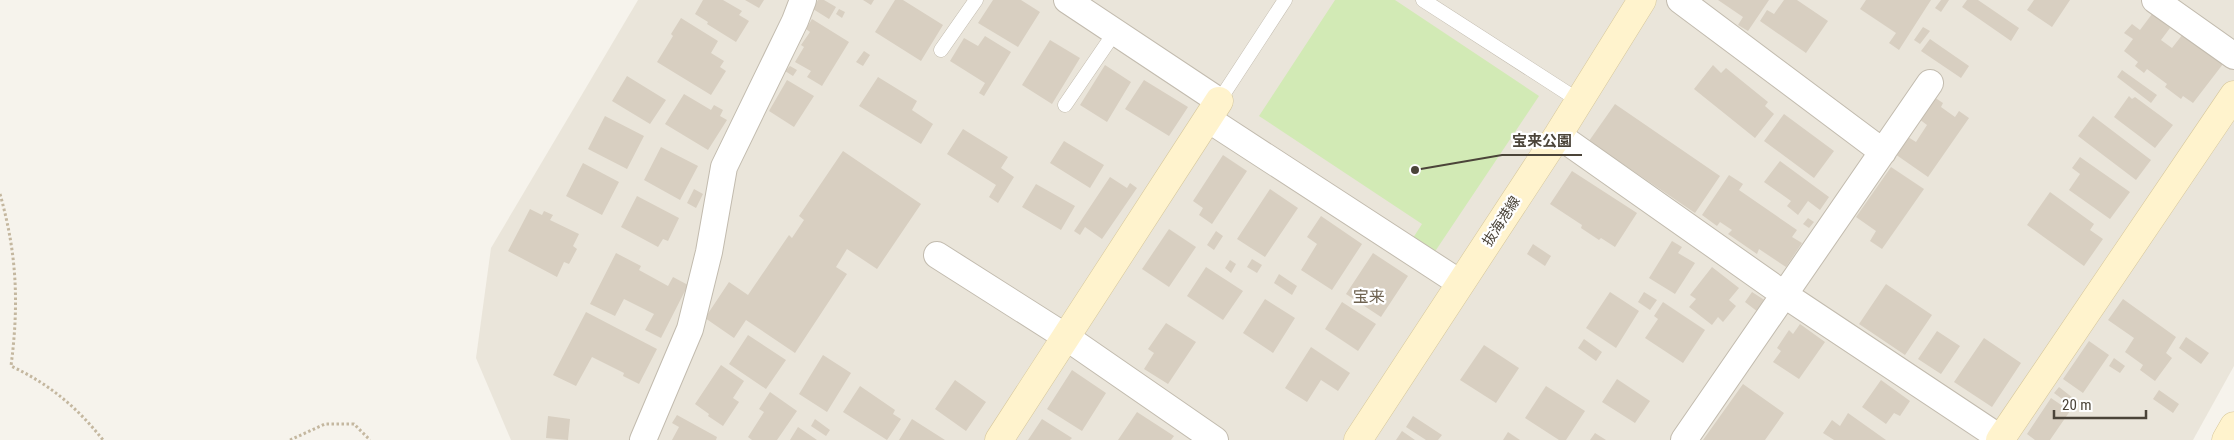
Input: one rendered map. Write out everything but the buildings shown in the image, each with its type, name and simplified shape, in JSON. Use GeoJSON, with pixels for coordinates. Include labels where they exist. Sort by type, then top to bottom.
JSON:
{"type":"FeatureCollection","features":[{"type":"Feature","properties":{"kind":"street"},"geometry":{"type":"LineString","coordinates":[[643,440],[690,329],[709,252],[724,167],[795,21],[803,0]]}},
{"type":"Feature","properties":{"kind":"street"},"geometry":{"type":"LineString","coordinates":[[1067,0],[1115,32],[1214,110],[1460,283]]}},
{"type":"Feature","properties":{"kind":"street","name":"抜海港線"},"geometry":{"type":"LineString","coordinates":[[1358,440],[1558,135],[1578,100],[1642,0]]}},
{"type":"Feature","properties":{"kind":"street"},"geometry":{"type":"LineString","coordinates":[[1680,0],[1883,152]]}},
{"type":"Feature","properties":{"kind":"street"},"geometry":{"type":"LineString","coordinates":[[2155,0],[2234,56]]}},
{"type":"Feature","properties":{"kind":"street"},"geometry":{"type":"LineString","coordinates":[[1684,440],[1930,83]]}},
{"type":"Feature","properties":{"kind":"street"},"geometry":{"type":"LineString","coordinates":[[1558,135],[1785,295],[2002,440],[2234,95]]}},
{"type":"Feature","properties":{"kind":"street"},"geometry":{"type":"LineString","coordinates":[[999,440],[1214,110]]}},
{"type":"Feature","properties":{"kind":"street"},"geometry":{"type":"LineString","coordinates":[[937,255],[1066,337],[1215,440]]}},
{"type":"Feature","properties":{"kind":"street"},"geometry":{"type":"LineString","coordinates":[[2226,440],[2234,426]]}},
{"type":"Feature","properties":{"kind":"lane"},"geometry":{"type":"LineString","coordinates":[[941,50],[976,0]]}},
{"type":"Feature","properties":{"kind":"lane"},"geometry":{"type":"LineString","coordinates":[[1214,110],[1285,0]]}},
{"type":"Feature","properties":{"kind":"lane"},"geometry":{"type":"LineString","coordinates":[[1423,0],[1578,100]]}},
{"type":"Feature","properties":{"kind":"lane"},"geometry":{"type":"LineString","coordinates":[[1065,105],[1115,32]]}},
{"type":"Feature","properties":{"kind":"path"},"geometry":{"type":"LineString","coordinates":[[0,194],[9,225],[16,275],[16,331],[11,366],[40,380],[68,402],[103,440]]}},
{"type":"Feature","properties":{"kind":"path"},"geometry":{"type":"LineString","coordinates":[[290,440],[325,424],[354,424],[370,440]]}},
{"type":"Feature","properties":{"kind":"shaded area"},"geometry":{"type":"Polygon","coordinates":[[[638,0],[2234,0],[2234,366],[2193,440],[511,440],[476,358],[491,248],[638,0]]]}},
{"type":"Feature","properties":{"kind":"green space"},"geometry":{"type":"Polygon","coordinates":[[[1335,0],[1395,0],[1539,96],[1434,253],[1413,238],[1422,224],[1259,116],[1335,0]]]}},
{"type":"Feature","properties":{"kind":"place","name":"宝来公園"},"geometry":{"type":"Point","coordinates":[1415,170]}},
{"type":"Feature","properties":{"kind":"district","name":"宝来"},"geometry":{"type":"Point","coordinates":[1369,296]}}]}
